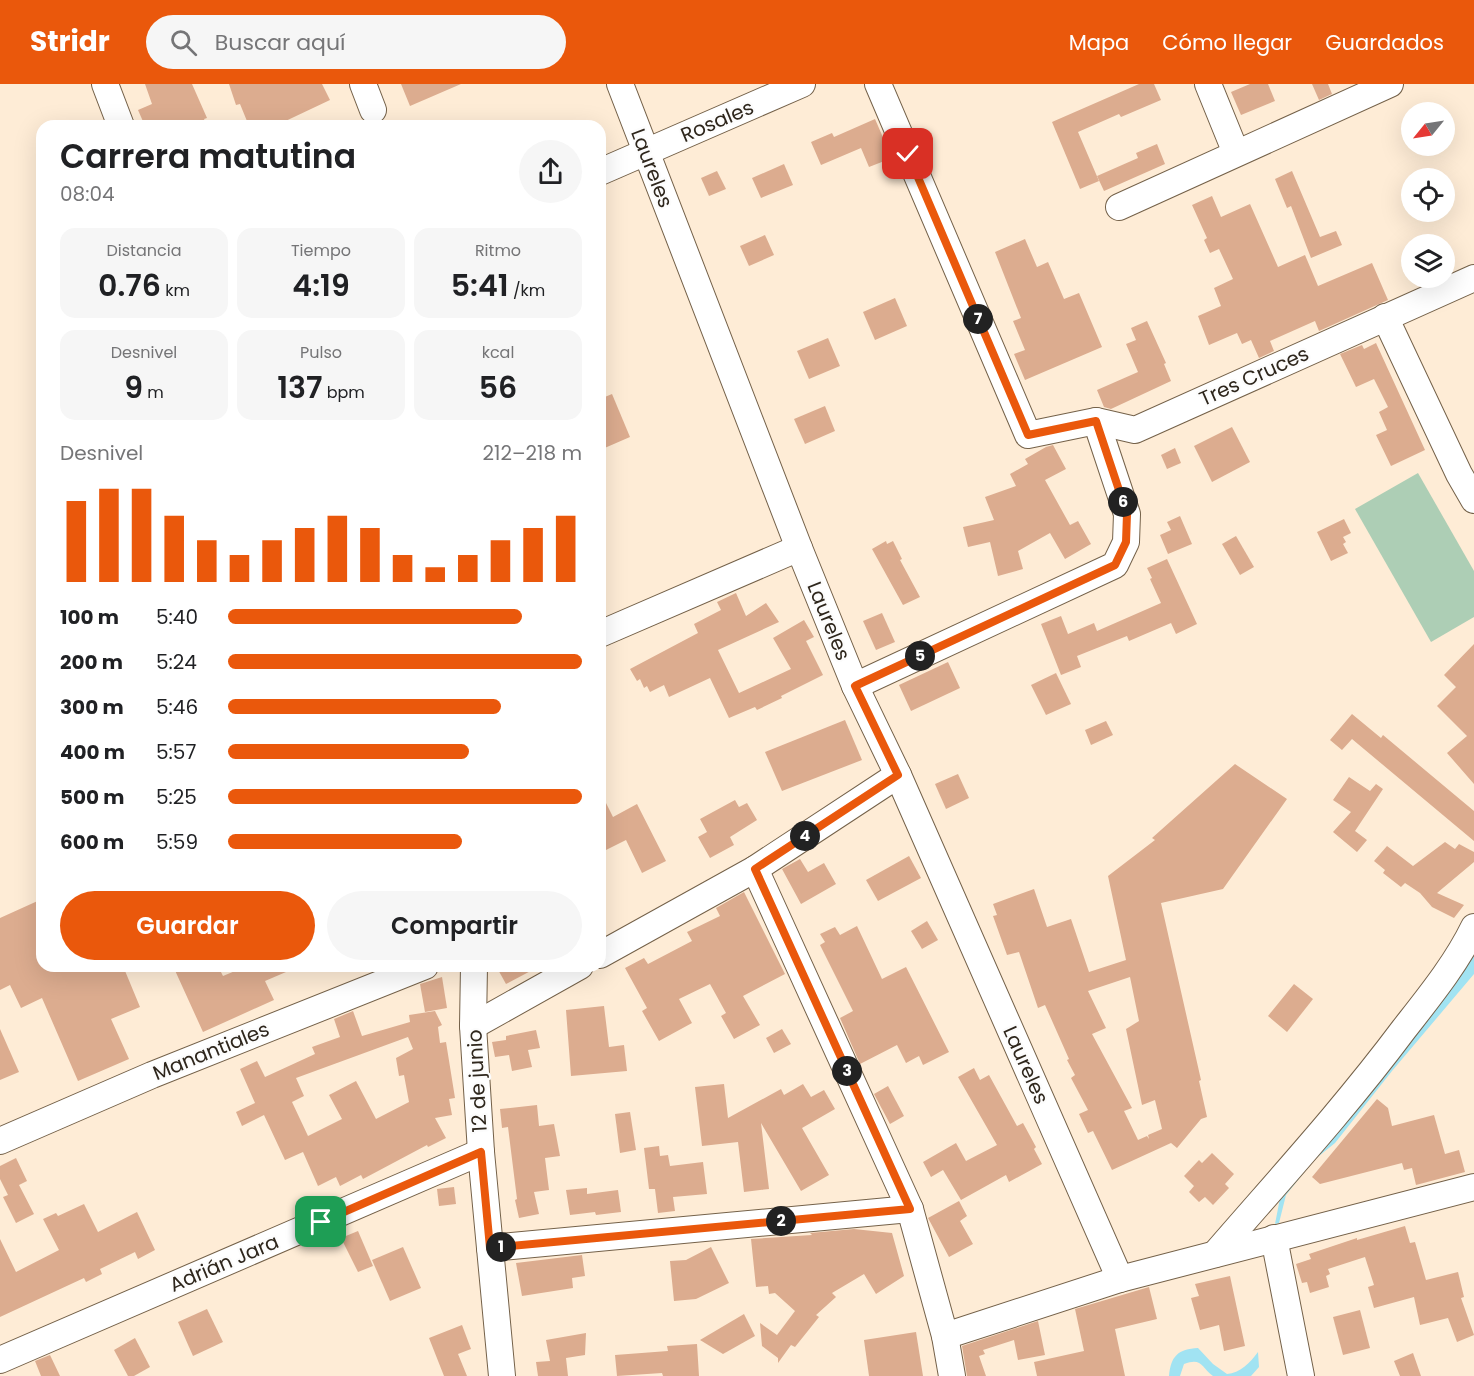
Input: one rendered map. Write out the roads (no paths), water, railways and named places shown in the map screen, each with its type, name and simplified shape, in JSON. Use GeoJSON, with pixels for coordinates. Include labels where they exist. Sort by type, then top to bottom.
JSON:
{"type":"FeatureCollection","features":[{"type":"Feature","properties":{"kind":"street"},"geometry":{"type":"LineString","coordinates":[[105,84],[119,120]]}},
{"type":"Feature","properties":{"kind":"street"},"geometry":{"type":"LineString","coordinates":[[363,84],[373,110]]}},
{"type":"Feature","properties":{"kind":"street","name":"Laureles"},"geometry":{"type":"LineString","coordinates":[[620,84],[799,548],[855,686],[898,775],[1120,1279]]}},
{"type":"Feature","properties":{"kind":"street","name":"Rosales"},"geometry":{"type":"LineString","coordinates":[[606,169],[802,84]]}},
{"type":"Feature","properties":{"kind":"street","name":"Tres Cruces"},"geometry":{"type":"LineString","coordinates":[[878,84],[1028,435],[1096,421],[1135,430],[1474,278]]}},
{"type":"Feature","properties":{"kind":"street"},"geometry":{"type":"LineString","coordinates":[[1208,84],[1236,153]]}},
{"type":"Feature","properties":{"kind":"street"},"geometry":{"type":"LineString","coordinates":[[1119,207],[1390,84]]}},
{"type":"Feature","properties":{"kind":"street"},"geometry":{"type":"LineString","coordinates":[[1385,317],[1459,474],[1474,500]]}},
{"type":"Feature","properties":{"kind":"street"},"geometry":{"type":"LineString","coordinates":[[855,686],[1115,565],[1126,542],[1127,514],[1096,421]]}},
{"type":"Feature","properties":{"kind":"street"},"geometry":{"type":"LineString","coordinates":[[606,631],[799,548]]}},
{"type":"Feature","properties":{"kind":"street"},"geometry":{"type":"LineString","coordinates":[[606,952],[755,869],[898,775]]}},
{"type":"Feature","properties":{"kind":"street"},"geometry":{"type":"LineString","coordinates":[[755,869],[910,1209],[945,1336],[952,1376]]}},
{"type":"Feature","properties":{"kind":"street"},"geometry":{"type":"LineString","coordinates":[[1215,1254],[1361,1086],[1441,979],[1466,943],[1474,927]]}},
{"type":"Feature","properties":{"kind":"street","name":"Manantiales"},"geometry":{"type":"LineString","coordinates":[[0,1141],[152,1075],[410,972]]}},
{"type":"Feature","properties":{"kind":"street","name":"12 de junio"},"geometry":{"type":"LineString","coordinates":[[474,972],[473,1026],[481,1152],[502,1376]]}},
{"type":"Feature","properties":{"kind":"street"},"geometry":{"type":"LineString","coordinates":[[473,1026],[569,972]]}},
{"type":"Feature","properties":{"kind":"street","name":"Adrián Jara"},"geometry":{"type":"LineString","coordinates":[[0,1360],[481,1152]]}},
{"type":"Feature","properties":{"kind":"street"},"geometry":{"type":"LineString","coordinates":[[945,1336],[1120,1279],[1474,1187]]}},
{"type":"Feature","properties":{"kind":"street"},"geometry":{"type":"LineString","coordinates":[[490,1248],[910,1209]]}},
{"type":"Feature","properties":{"kind":"street"},"geometry":{"type":"LineString","coordinates":[[1274,1238],[1301,1376]]}},
{"type":"Feature","properties":{"kind":"water"},"geometry":{"type":"Polygon","coordinates":[[[1474,953],[1474,974],[1335,1143],[1314,1160],[1286,1195],[1279,1223],[1275,1224],[1281,1193],[1474,953]]]}},
{"type":"Feature","properties":{"kind":"water"},"geometry":{"type":"Polygon","coordinates":[[[1198,1348],[1213,1364],[1227,1374],[1244,1367],[1258,1352],[1259,1367],[1251,1376],[1213,1376],[1198,1362],[1190,1362],[1184,1364],[1180,1376],[1169,1376],[1172,1363],[1177,1355],[1185,1350],[1198,1348]]]}}]}
